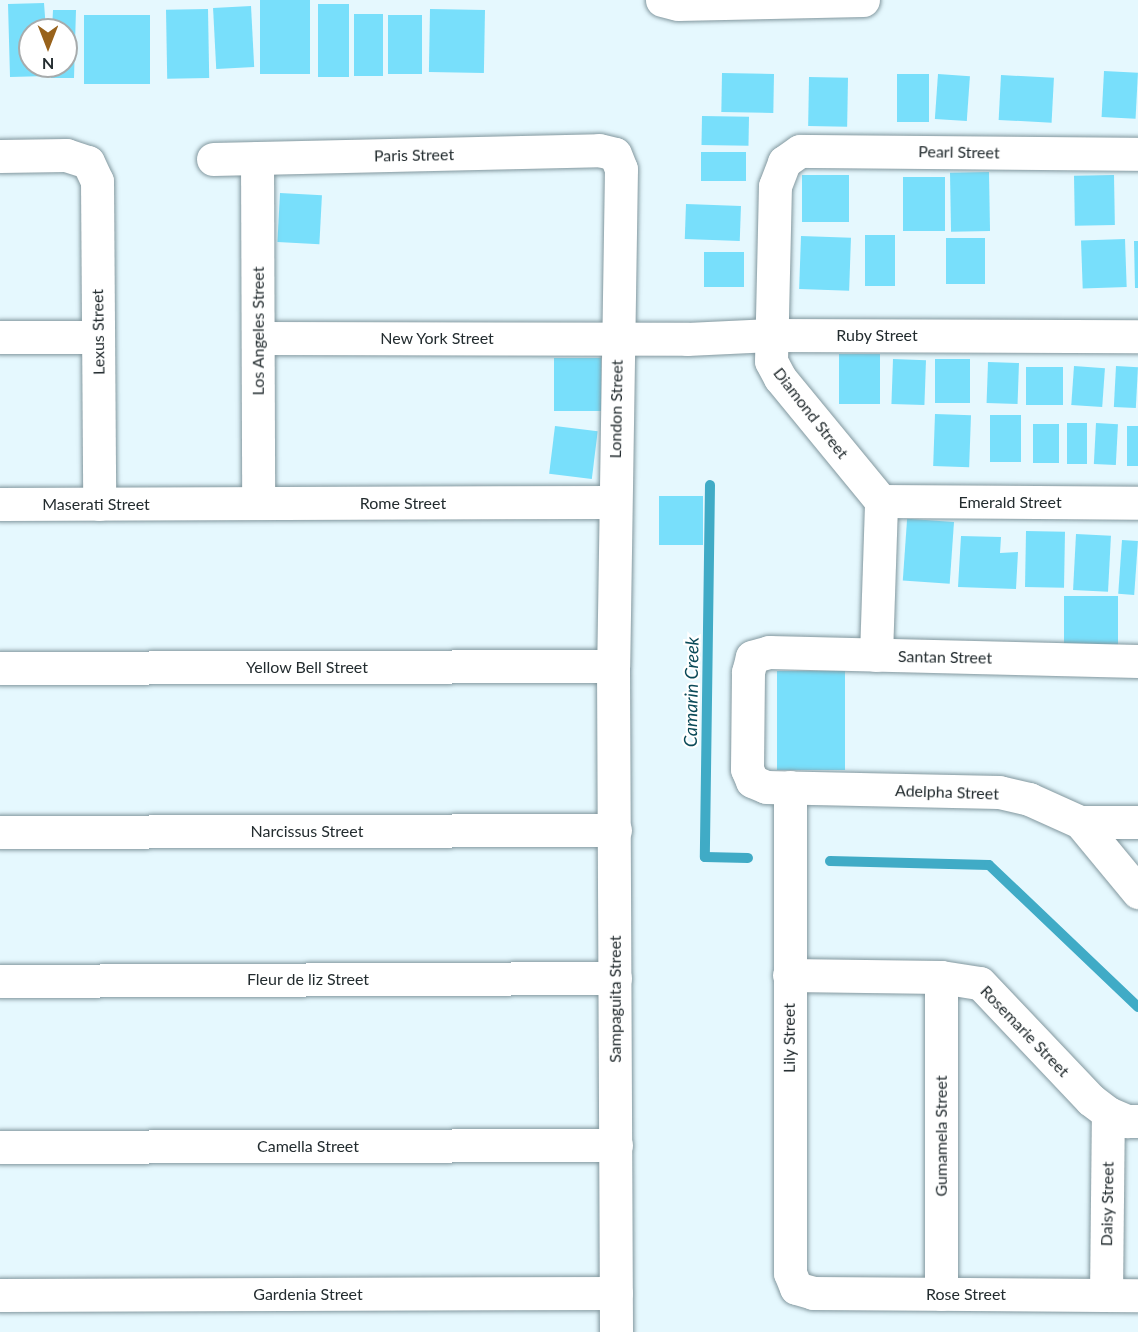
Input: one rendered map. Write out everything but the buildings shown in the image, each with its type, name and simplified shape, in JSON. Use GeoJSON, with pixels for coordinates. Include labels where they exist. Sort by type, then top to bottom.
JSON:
{"type":"FeatureCollection","features":[{"type":"Feature","properties":{"kind":"street"},"geometry":{"type":"LineString","coordinates":[[662,0],[678,4],[863,0]]}},
{"type":"Feature","properties":{"kind":"street","name":"Paris Street"},"geometry":{"type":"LineString","coordinates":[[213,159],[599,150],[615,154]]}},
{"type":"Feature","properties":{"kind":"street","name":"Pearl Street"},"geometry":{"type":"LineString","coordinates":[[784,162],[800,151],[1138,154]]}},
{"type":"Feature","properties":{"kind":"street","name":"London Street"},"geometry":{"type":"LineString","coordinates":[[614,666],[621,169],[615,154]]}},
{"type":"Feature","properties":{"kind":"street","name":"Lexus Street"},"geometry":{"type":"LineString","coordinates":[[0,156],[66,155],[87,162],[97,181],[99,504]]}},
{"type":"Feature","properties":{"kind":"street","name":"Los Angeles Street"},"geometry":{"type":"LineString","coordinates":[[257,158],[258,503]]}},
{"type":"Feature","properties":{"kind":"street","name":"Diamond Street"},"geometry":{"type":"LineString","coordinates":[[784,162],[775,186],[771,361],[774,370],[881,501]]}},
{"type":"Feature","properties":{"kind":"street","name":"Ruby Street"},"geometry":{"type":"LineString","coordinates":[[617,339],[771,335],[1138,336]]}},
{"type":"Feature","properties":{"kind":"street"},"geometry":{"type":"LineString","coordinates":[[0,337],[98,337]]}},
{"type":"Feature","properties":{"kind":"street","name":"New York Street"},"geometry":{"type":"LineString","coordinates":[[258,338],[617,339]]}},
{"type":"Feature","properties":{"kind":"street"},"geometry":{"type":"LineString","coordinates":[[876,655],[881,501]]}},
{"type":"Feature","properties":{"kind":"street","name":"Emerald Street"},"geometry":{"type":"LineString","coordinates":[[881,501],[1138,503]]}},
{"type":"Feature","properties":{"kind":"street","name":"Rome Street"},"geometry":{"type":"LineString","coordinates":[[192,504],[615,502]]}},
{"type":"Feature","properties":{"kind":"street","name":"Maserati Street"},"geometry":{"type":"LineString","coordinates":[[0,504],[192,504]]}},
{"type":"Feature","properties":{"kind":"street","name":"Santan Street"},"geometry":{"type":"LineString","coordinates":[[752,781],[747,769],[748,672],[752,657],[769,652],[1138,661]]}},
{"type":"Feature","properties":{"kind":"street","name":"Yellow Bell Street"},"geometry":{"type":"LineString","coordinates":[[0,668],[614,666]]}},
{"type":"Feature","properties":{"kind":"street","name":"Sampaguita Street"},"geometry":{"type":"LineString","coordinates":[[614,666],[616,1332]]}},
{"type":"Feature","properties":{"kind":"street","name":"Adelpha Street"},"geometry":{"type":"LineString","coordinates":[[752,781],[766,787],[999,792],[1029,799],[1080,822],[1138,822]]}},
{"type":"Feature","properties":{"kind":"street","name":"Lily Street"},"geometry":{"type":"LineString","coordinates":[[790,787],[790,1273],[796,1288]]}},
{"type":"Feature","properties":{"kind":"street"},"geometry":{"type":"LineString","coordinates":[[1080,822],[1138,892]]}},
{"type":"Feature","properties":{"kind":"street","name":"Narcissus Street"},"geometry":{"type":"LineString","coordinates":[[0,832],[615,830]]}},
{"type":"Feature","properties":{"kind":"street","name":"Rosemarie Street"},"geometry":{"type":"LineString","coordinates":[[789,975],[941,977],[980,983],[1091,1100],[1123,1117]]}},
{"type":"Feature","properties":{"kind":"street","name":"Gumamela Street"},"geometry":{"type":"LineString","coordinates":[[941,977],[941,1294]]}},
{"type":"Feature","properties":{"kind":"street","name":"Fleur de liz Street"},"geometry":{"type":"LineString","coordinates":[[0,981],[615,978]]}},
{"type":"Feature","properties":{"kind":"street","name":"Daisy Street"},"geometry":{"type":"LineString","coordinates":[[1106,1295],[1123,1117]]}},
{"type":"Feature","properties":{"kind":"street","name":"Camella Street"},"geometry":{"type":"LineString","coordinates":[[0,1147],[616,1145]]}},
{"type":"Feature","properties":{"kind":"street","name":"Rose Street"},"geometry":{"type":"LineString","coordinates":[[796,1288],[813,1293],[1138,1295]]}},
{"type":"Feature","properties":{"kind":"street","name":"Gardenia Street"},"geometry":{"type":"LineString","coordinates":[[0,1295],[616,1293]]}},
{"type":"Feature","properties":{"kind":"waterway","name":"Camarin Creek"},"geometry":{"type":"LineString","coordinates":[[710,485],[705,857],[748,858]]}},
{"type":"Feature","properties":{"kind":"waterway","name":"Camarin Creek"},"geometry":{"type":"LineString","coordinates":[[830,861],[989,865],[1138,1007]]}}]}
